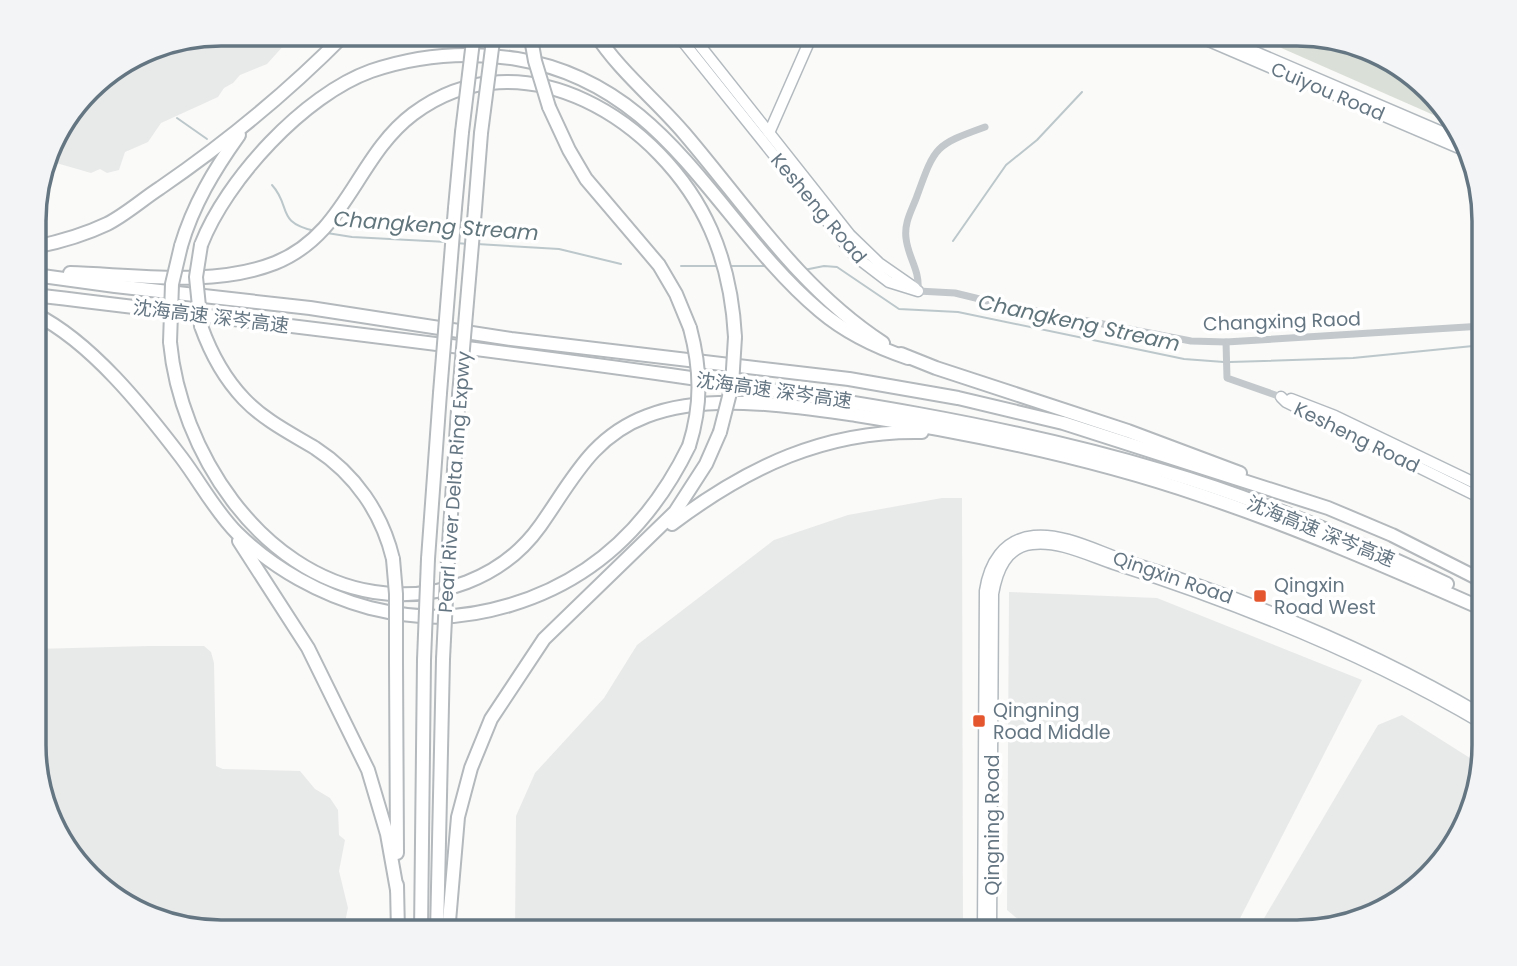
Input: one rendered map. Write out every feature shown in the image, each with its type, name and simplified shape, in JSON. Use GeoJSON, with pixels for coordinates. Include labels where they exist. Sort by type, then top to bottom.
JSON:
{"type":"FeatureCollection","features":[{"type":"Feature","properties":{"kind":"highway"},"geometry":{"type":"LineString","coordinates":[[46,244],[107,224],[198,162],[248,124],[333,46]]}},
{"type":"Feature","properties":{"kind":"highway","name":"Pearl River Delta Ring Expwy"},"geometry":{"type":"LineString","coordinates":[[421,920],[428,559],[461,132],[472,46]]}},
{"type":"Feature","properties":{"kind":"highway","name":"Pearl River Delta Ring Expwy"},"geometry":{"type":"LineString","coordinates":[[438,920],[443,659],[448,559],[481,133],[492,46]]}},
{"type":"Feature","properties":{"kind":"highway"},"geometry":{"type":"LineString","coordinates":[[213,503],[237,533],[268,559],[305,583],[344,601],[406,616],[456,617],[496,610],[540,597],[580,575],[628,537],[675,474],[689,446],[697,421],[700,397],[698,362],[691,328],[659,265],[586,179],[565,143],[550,107],[532,46]]}},
{"type":"Feature","properties":{"kind":"highway"},"geometry":{"type":"LineString","coordinates":[[605,46],[626,74],[683,132],[803,277],[839,312],[908,358]]}},
{"type":"Feature","properties":{"kind":"highway"},"geometry":{"type":"LineString","coordinates":[[398,920],[396,594],[393,559],[378,516],[363,493],[327,456],[272,422],[245,401],[220,369],[201,326],[196,293],[201,245],[212,219],[238,181],[276,137],[318,99],[344,83],[385,66],[435,56],[468,54],[527,61],[593,84],[620,100],[659,131],[786,278],[819,310],[866,342],[1175,447],[1328,508]]}},
{"type":"Feature","properties":{"kind":"highway"},"geometry":{"type":"LineString","coordinates":[[46,273],[230,275],[276,262],[314,240],[328,226],[385,141],[412,114],[433,101],[477,86],[526,82],[546,85],[586,100],[611,114],[662,156],[700,208],[721,256],[728,281],[735,337],[732,385],[720,432],[692,489],[675,512],[544,639],[491,719],[471,768],[458,817],[449,920]]}},
{"type":"Feature","properties":{"kind":"highway"},"geometry":{"type":"LineString","coordinates":[[248,124],[209,178],[187,224],[170,303],[170,342],[176,384],[187,420],[207,463],[227,494],[271,541],[295,560],[337,581],[373,592],[391,594],[433,592],[473,580],[494,570],[527,543],[580,466],[602,442],[633,421],[670,408],[732,404],[815,409],[977,436],[1149,479],[1203,496],[1381,564],[1471,604]]}},
{"type":"Feature","properties":{"kind":"highway","name":"沈海高速 深岑高速"},"geometry":{"type":"LineString","coordinates":[[46,274],[310,308],[524,340],[849,379],[958,398],[1063,423],[1328,508],[1392,535],[1471,575]]}},
{"type":"Feature","properties":{"kind":"highway","name":"沈海高速 深岑高速"},"geometry":{"type":"LineString","coordinates":[[46,296],[511,352],[945,418],[1090,451],[1212,487],[1364,547],[1471,597]]}},
{"type":"Feature","properties":{"kind":"highway"},"geometry":{"type":"LineString","coordinates":[[46,321],[70,335],[96,358],[181,457],[263,575],[308,648],[368,770],[387,834],[397,890]]}},
{"type":"Feature","properties":{"kind":"highway"},"geometry":{"type":"LineString","coordinates":[[640,547],[738,479],[775,460],[815,446],[864,435],[904,432],[977,436]]}},
{"type":"Feature","properties":{"kind":"street","name":"Kesheng Road"},"geometry":{"type":"LineString","coordinates":[[686,46],[855,256],[889,282],[918,290]]}},
{"type":"Feature","properties":{"kind":"street","name":"Kesheng Road"},"geometry":{"type":"LineString","coordinates":[[700,46],[859,244],[879,263],[918,290]]}},
{"type":"Feature","properties":{"kind":"street"},"geometry":{"type":"LineString","coordinates":[[769,133],[807,46]]}},
{"type":"Feature","properties":{"kind":"street","name":"Cuiyou Road"},"geometry":{"type":"LineString","coordinates":[[1220,46],[1454,146]]}},
{"type":"Feature","properties":{"kind":"street","name":"Cuiyou Road"},"geometry":{"type":"LineString","coordinates":[[1241,46],[1449,135]]}},
{"type":"Feature","properties":{"kind":"street"},"geometry":{"type":"LineString","coordinates":[[918,290],[918,270],[906,241],[905,228],[923,174],[937,150],[949,141],[985,127]]}},
{"type":"Feature","properties":{"kind":"street"},"geometry":{"type":"LineString","coordinates":[[1442,132],[1447,131]]}},
{"type":"Feature","properties":{"kind":"street","name":"Changxing Raod"},"geometry":{"type":"LineString","coordinates":[[918,290],[955,293],[1191,341],[1226,342],[1471,327]]}},
{"type":"Feature","properties":{"kind":"street"},"geometry":{"type":"LineString","coordinates":[[1226,342],[1227,378],[1280,397]]}},
{"type":"Feature","properties":{"kind":"street","name":"Kesheng Road"},"geometry":{"type":"LineString","coordinates":[[1280,397],[1335,416],[1471,481]]}},
{"type":"Feature","properties":{"kind":"street","name":"Kesheng Road"},"geometry":{"type":"LineString","coordinates":[[1280,397],[1471,493]]}},
{"type":"Feature","properties":{"kind":"street","name":"Qingxin Road"},"geometry":{"type":"LineString","coordinates":[[1010,549],[1031,536],[1051,537],[1175,575],[1353,648],[1413,676],[1471,708]]}},
{"type":"Feature","properties":{"kind":"street","name":"Qingxin Road"},"geometry":{"type":"LineString","coordinates":[[1010,549],[1025,545],[1050,544],[1173,582],[1350,654],[1409,682],[1471,717]]}},
{"type":"Feature","properties":{"kind":"street","name":"Qingning Road"},"geometry":{"type":"LineString","coordinates":[[991,920],[993,594],[1000,569],[1010,549]]}},
{"type":"Feature","properties":{"kind":"street","name":"Qingning Road"},"geometry":{"type":"LineString","coordinates":[[983,920],[985,591],[995,559],[1010,549]]}},
{"type":"Feature","properties":{"kind":"shaded area"},"geometry":{"type":"Polygon","coordinates":[[[209,46],[283,46],[267,64],[240,75],[224,88],[218,97],[161,123],[148,142],[125,152],[119,170],[107,173],[100,169],[91,173],[56,163],[69,133],[82,114],[105,89],[123,75],[164,55],[186,49],[209,46]]]}},
{"type":"Feature","properties":{"kind":"shaded area"},"geometry":{"type":"Polygon","coordinates":[[[1277,46],[1319,47],[1342,51],[1363,59],[1394,75],[1412,89],[1437,116],[1277,46]]]}},
{"type":"Feature","properties":{"kind":"shaded area"},"geometry":{"type":"Polygon","coordinates":[[[942,498],[962,498],[963,920],[515,920],[516,816],[535,773],[604,698],[637,645],[774,540],[848,515],[942,498]]]}},
{"type":"Feature","properties":{"kind":"shaded area"},"geometry":{"type":"Polygon","coordinates":[[[1009,592],[1157,598],[1362,680],[1239,920],[1019,920],[1007,910],[1009,592]]]}},
{"type":"Feature","properties":{"kind":"shaded area"},"geometry":{"type":"Polygon","coordinates":[[[204,646],[211,652],[214,663],[216,766],[223,769],[300,771],[315,789],[330,798],[338,810],[339,835],[345,840],[339,871],[348,908],[345,920],[220,920],[175,915],[143,902],[105,877],[69,833],[55,802],[49,780],[46,746],[46,649],[204,646]]]}},
{"type":"Feature","properties":{"kind":"shaded area"},"geometry":{"type":"Polygon","coordinates":[[[1402,715],[1471,759],[1462,802],[1442,843],[1428,861],[1403,884],[1363,907],[1331,917],[1308,920],[1263,920],[1378,725],[1402,715]]]}},
{"type":"Feature","properties":{"kind":"waterway"},"geometry":{"type":"LineString","coordinates":[[953,241],[1006,165],[1037,140],[1082,92]]}},
{"type":"Feature","properties":{"kind":"waterway","name":"Changkeng Stream"},"geometry":{"type":"LineString","coordinates":[[177,118],[207,139]]}},
{"type":"Feature","properties":{"kind":"waterway","name":"Changkeng Stream"},"geometry":{"type":"LineString","coordinates":[[272,185],[289,218],[294,223],[315,231]]}},
{"type":"Feature","properties":{"kind":"waterway","name":"Changkeng Stream"},"geometry":{"type":"LineString","coordinates":[[327,233],[352,237],[447,242]]}},
{"type":"Feature","properties":{"kind":"waterway","name":"Changkeng Stream"},"geometry":{"type":"LineString","coordinates":[[456,243],[468,244]]}},
{"type":"Feature","properties":{"kind":"waterway","name":"Changkeng Stream"},"geometry":{"type":"LineString","coordinates":[[477,244],[559,249],[621,264]]}},
{"type":"Feature","properties":{"kind":"waterway","name":"Changkeng Stream"},"geometry":{"type":"LineString","coordinates":[[681,266],[718,266]]}},
{"type":"Feature","properties":{"kind":"waterway","name":"Changkeng Stream"},"geometry":{"type":"LineString","coordinates":[[731,266],[767,266]]}},
{"type":"Feature","properties":{"kind":"waterway","name":"Changkeng Stream"},"geometry":{"type":"LineString","coordinates":[[804,270],[824,266],[837,267],[899,309],[958,312],[1184,359],[1224,362]]}},
{"type":"Feature","properties":{"kind":"waterway","name":"Changkeng Stream"},"geometry":{"type":"LineString","coordinates":[[1230,362],[1353,358],[1471,346]]}},
{"type":"Feature","properties":{"kind":"place","name":"Qingxin Road West"},"geometry":{"type":"Point","coordinates":[1260,596]}},
{"type":"Feature","properties":{"kind":"place","name":"Qingning Road Middle"},"geometry":{"type":"Point","coordinates":[979,721]}}]}
